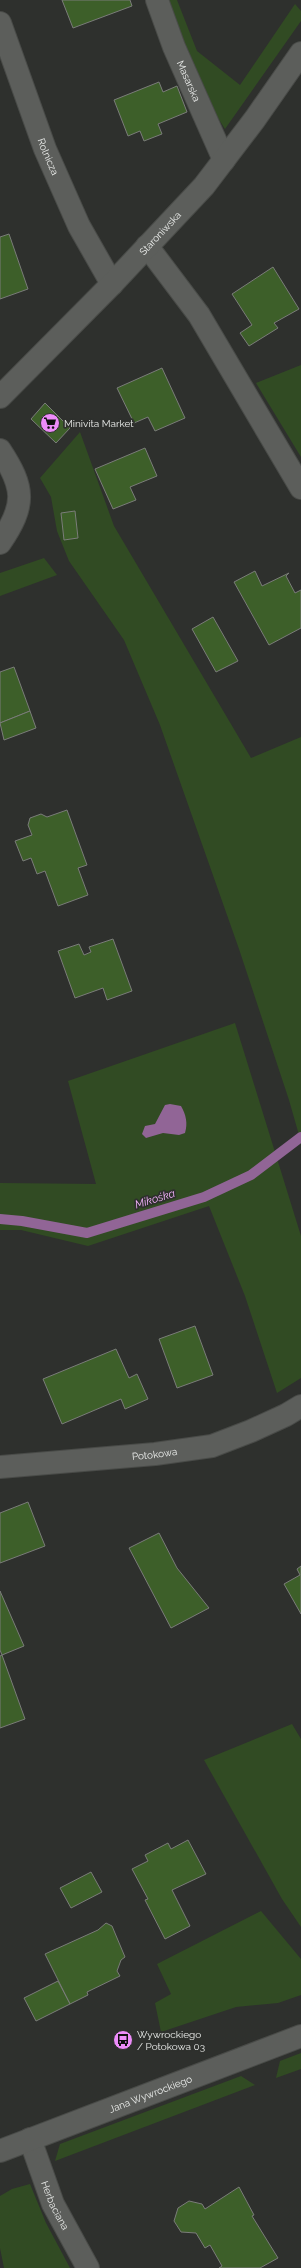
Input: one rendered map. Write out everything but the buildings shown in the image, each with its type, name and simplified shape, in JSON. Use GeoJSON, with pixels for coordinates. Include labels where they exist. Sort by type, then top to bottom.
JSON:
{"type":"FeatureCollection","features":[{"type":"Feature","properties":{"kind":"street","name":"Masarska"},"geometry":{"type":"LineString","coordinates":[[157,0],[174,47],[224,160]]}},
{"type":"Feature","properties":{"kind":"street","name":"Rolnicza"},"geometry":{"type":"LineString","coordinates":[[0,23],[45,149],[79,226],[112,284]]}},
{"type":"Feature","properties":{"kind":"street","name":"Staroniwska"},"geometry":{"type":"LineString","coordinates":[[0,397],[112,284],[204,186],[255,119],[301,52]]}},
{"type":"Feature","properties":{"kind":"street"},"geometry":{"type":"LineString","coordinates":[[147,246],[199,315],[301,488]]}},
{"type":"Feature","properties":{"kind":"street"},"geometry":{"type":"LineString","coordinates":[[0,450],[12,468],[21,496],[14,522],[0,543]]}},
{"type":"Feature","properties":{"kind":"street","name":"Potokowa"},"geometry":{"type":"LineString","coordinates":[[0,1467],[155,1454],[212,1446],[251,1432],[301,1406]]}},
{"type":"Feature","properties":{"kind":"street","name":"Jana Wywrockiego"},"geometry":{"type":"LineString","coordinates":[[0,2150],[301,2036]]}},
{"type":"Feature","properties":{"kind":"street","name":"Herbaciana"},"geometry":{"type":"LineString","coordinates":[[30,2139],[53,2204],[88,2268]]}},
{"type":"Feature","properties":{"kind":"green space"},"geometry":{"type":"Polygon","coordinates":[[[166,0],[177,0],[197,51],[240,85],[295,4],[301,11],[301,21],[225,129],[207,101],[166,0]]]}},
{"type":"Feature","properties":{"kind":"green space"},"geometry":{"type":"Polygon","coordinates":[[[301,365],[301,457],[256,383],[301,365]]]}},
{"type":"Feature","properties":{"kind":"green space"},"geometry":{"type":"Polygon","coordinates":[[[80,432],[114,526],[251,758],[301,737],[301,1142],[289,1100],[239,949],[160,725],[124,640],[69,561],[57,531],[51,497],[40,478],[80,432]]]}},
{"type":"Feature","properties":{"kind":"green space"},"geometry":{"type":"Polygon","coordinates":[[[44,558],[57,575],[0,596],[0,573],[44,558]]]}},
{"type":"Feature","properties":{"kind":"green space"},"geometry":{"type":"Polygon","coordinates":[[[235,1023],[301,1236],[301,1378],[277,1393],[245,1296],[209,1206],[88,1246],[21,1230],[0,1230],[0,1183],[96,1184],[68,1081],[235,1023]]]}},
{"type":"Feature","properties":{"kind":"green space"},"geometry":{"type":"Polygon","coordinates":[[[292,1724],[301,1739],[301,1927],[282,1899],[204,1760],[292,1724]]]}},
{"type":"Feature","properties":{"kind":"green space"},"geometry":{"type":"Polygon","coordinates":[[[261,1911],[301,1959],[301,1995],[278,2003],[236,2007],[161,2032],[155,2003],[171,1994],[157,1964],[261,1911]]]}},
{"type":"Feature","properties":{"kind":"green space"},"geometry":{"type":"Polygon","coordinates":[[[301,2053],[301,2069],[276,2078],[280,2061],[301,2053]]]}},
{"type":"Feature","properties":{"kind":"green space"},"geometry":{"type":"Polygon","coordinates":[[[241,2076],[255,2085],[55,2161],[60,2144],[241,2076]]]}},
{"type":"Feature","properties":{"kind":"green space"},"geometry":{"type":"Polygon","coordinates":[[[30,2184],[46,2223],[70,2268],[4,2268],[0,2248],[0,2196],[12,2189],[30,2184]]]}},
{"type":"Feature","properties":{"kind":"shaded area"},"geometry":{"type":"Polygon","coordinates":[[[170,1104],[181,1106],[183,1109],[186,1122],[185,1133],[179,1135],[163,1133],[146,1138],[142,1134],[145,1126],[155,1124],[165,1105],[170,1104]]]}},
{"type":"Feature","properties":{"kind":"waterway","name":"Mikośka"},"geometry":{"type":"LineString","coordinates":[[0,1219],[22,1221],[87,1233],[204,1197],[251,1175],[301,1137]]}},
{"type":"Feature","properties":{"kind":"place","name":"Minivita Market"},"geometry":{"type":"Point","coordinates":[50,423]}},
{"type":"Feature","properties":{"kind":"place","name":"Wywrockiego / Potokowa 03"},"geometry":{"type":"Point","coordinates":[123,2040]}}]}
